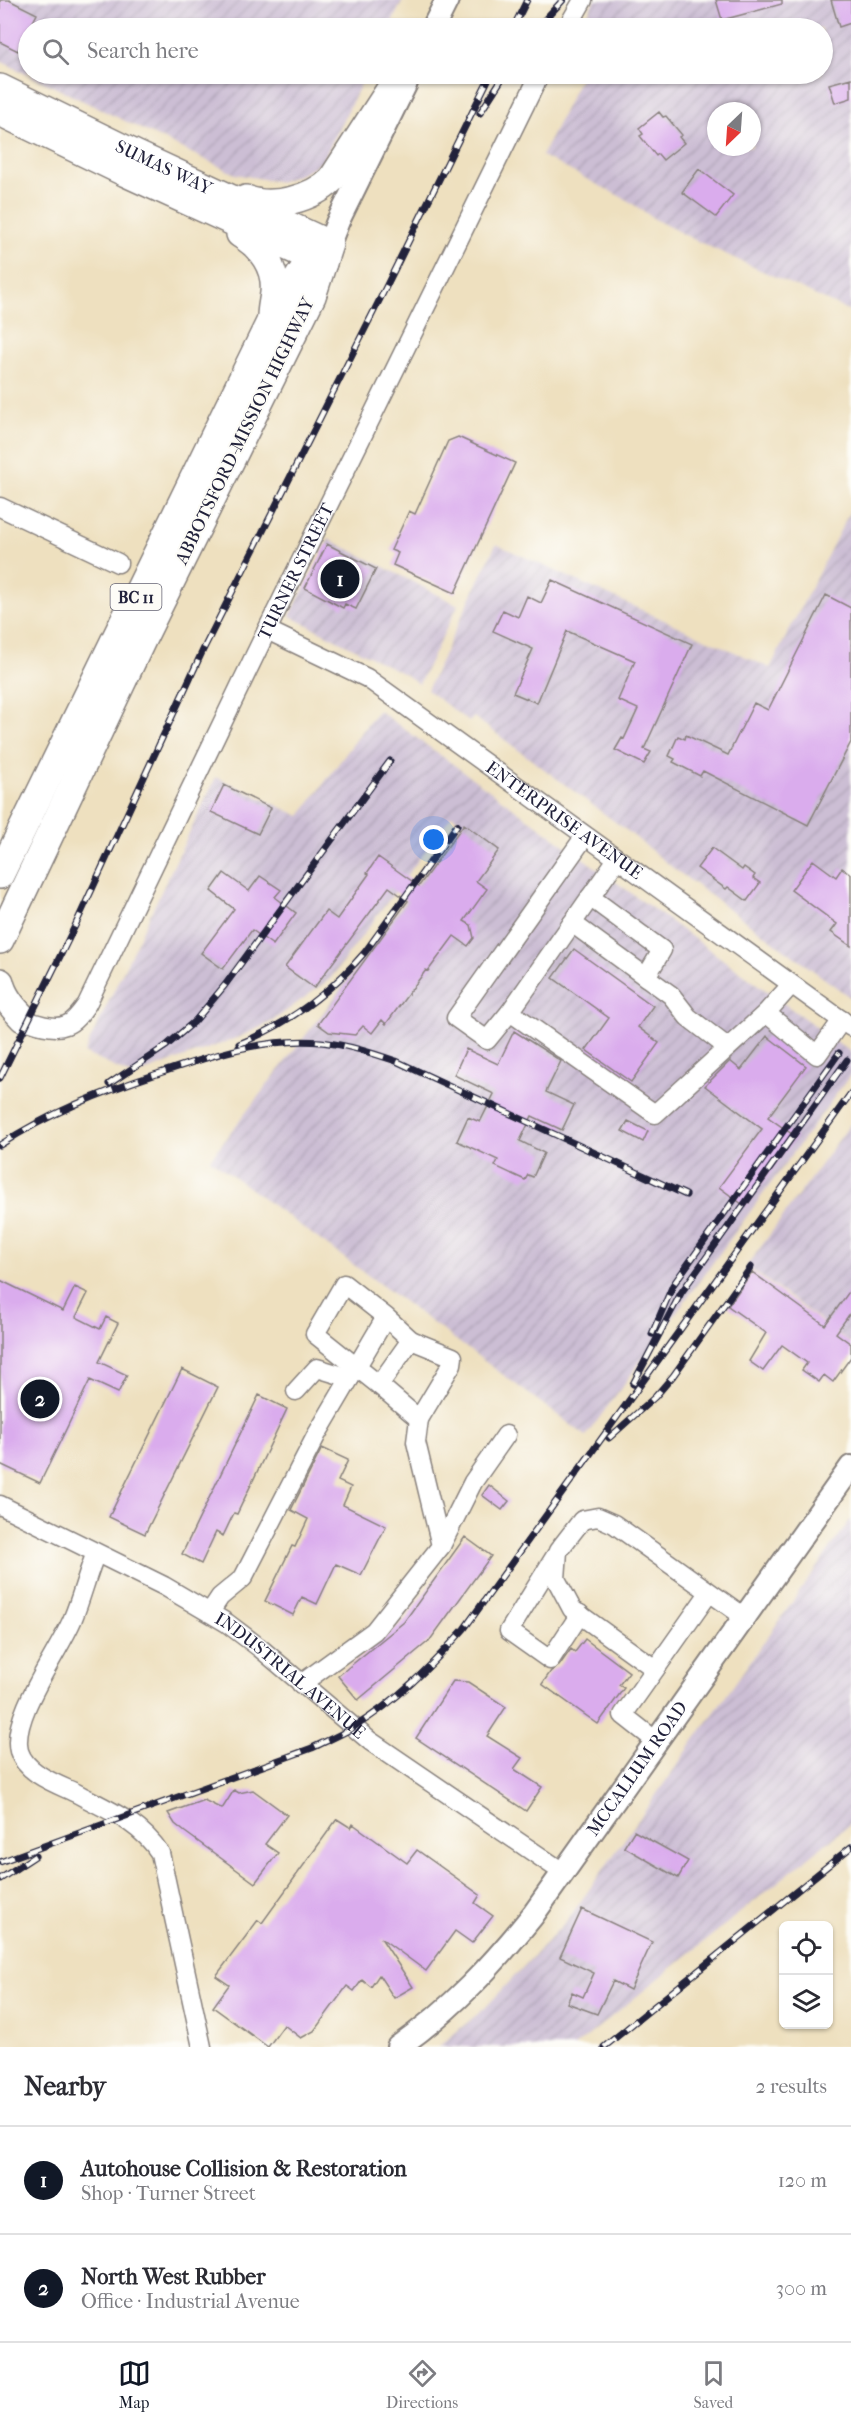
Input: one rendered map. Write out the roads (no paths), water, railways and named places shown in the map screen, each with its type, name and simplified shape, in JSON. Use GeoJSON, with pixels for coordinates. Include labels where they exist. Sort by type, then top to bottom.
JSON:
{"type":"FeatureCollection","features":[{"type":"Feature","properties":{"kind":"highway"},"geometry":{"type":"LineString","coordinates":[[130,163],[168,165],[251,201],[268,203],[297,199],[324,187],[332,179],[394,84]]}},
{"type":"Feature","properties":{"kind":"highway","name":"SUMAS WAY"},"geometry":{"type":"LineString","coordinates":[[0,88],[130,163]]}},
{"type":"Feature","properties":{"kind":"highway","name":"SUMAS WAY"},"geometry":{"type":"LineString","coordinates":[[0,112],[130,163],[325,245]]}},
{"type":"Feature","properties":{"kind":"highway"},"geometry":{"type":"LineString","coordinates":[[130,163],[152,191],[243,235],[263,252],[273,278],[272,320]]}},
{"type":"Feature","properties":{"kind":"highway","name":"ABBOTSFORD-MISSION HIGHWAY"},"geometry":{"type":"LineString","coordinates":[[0,875],[272,320],[292,286],[325,245]]}},
{"type":"Feature","properties":{"kind":"highway","name":"ABBOTSFORD-MISSION HIGHWAY"},"geometry":{"type":"LineString","coordinates":[[0,940],[142,640],[312,296],[325,245]]}},
{"type":"Feature","properties":{"kind":"highway"},"geometry":{"type":"LineString","coordinates":[[0,959],[21,899]]}},
{"type":"Feature","properties":{"kind":"highway"},"geometry":{"type":"LineString","coordinates":[[0,982],[1,989],[11,1006],[11,1019]]}},
{"type":"Feature","properties":{"kind":"main road"},"geometry":{"type":"LineString","coordinates":[[438,18],[447,0]]}},
{"type":"Feature","properties":{"kind":"main road"},"geometry":{"type":"LineString","coordinates":[[325,245],[406,84]]}},
{"type":"Feature","properties":{"kind":"main road","name":"MCCALLUM ROAD"},"geometry":{"type":"LineString","coordinates":[[398,2047],[464,1995],[497,1959],[564,1872],[743,1616],[851,1467]]}},
{"type":"Feature","properties":{"kind":"street"},"geometry":{"type":"LineString","coordinates":[[573,18],[583,0]]}},
{"type":"Feature","properties":{"kind":"street","name":"TURNER STREET"},"geometry":{"type":"LineString","coordinates":[[11,1019],[50,1026],[66,1025],[77,1017],[87,1004],[267,630],[535,84]]}},
{"type":"Feature","properties":{"kind":"street"},"geometry":{"type":"LineString","coordinates":[[0,507],[118,563]]}},
{"type":"Feature","properties":{"kind":"street","name":"ENTERPRISE AVENUE"},"geometry":{"type":"LineString","coordinates":[[267,630],[367,678],[847,1024]]}},
{"type":"Feature","properties":{"kind":"street"},"geometry":{"type":"LineString","coordinates":[[585,836],[456,1018],[487,1040],[510,1012],[617,859]]}},
{"type":"Feature","properties":{"kind":"street"},"geometry":{"type":"LineString","coordinates":[[590,897],[662,950],[646,977]]}},
{"type":"Feature","properties":{"kind":"street"},"geometry":{"type":"LineString","coordinates":[[572,923],[671,995],[688,1017],[727,1047]]}},
{"type":"Feature","properties":{"kind":"street"},"geometry":{"type":"LineString","coordinates":[[510,1012],[655,1114],[766,1013],[791,985]]}},
{"type":"Feature","properties":{"kind":"street"},"geometry":{"type":"LineString","coordinates":[[766,1013],[817,1055],[847,1024]]}},
{"type":"Feature","properties":{"kind":"street"},"geometry":{"type":"LineString","coordinates":[[353,1373],[315,1334],[344,1284],[411,1340],[453,1357],[452,1364],[419,1419],[416,1442],[441,1546]]}},
{"type":"Feature","properties":{"kind":"street"},"geometry":{"type":"LineString","coordinates":[[210,1612],[220,1597],[243,1578],[317,1434],[386,1317]]}},
{"type":"Feature","properties":{"kind":"street"},"geometry":{"type":"LineString","coordinates":[[379,1385],[411,1340]]}},
{"type":"Feature","properties":{"kind":"street"},"geometry":{"type":"LineString","coordinates":[[296,1391],[317,1368],[353,1373],[379,1385],[419,1419]]}},
{"type":"Feature","properties":{"kind":"street"},"geometry":{"type":"LineString","coordinates":[[301,1684],[374,1631],[441,1546],[473,1482],[506,1435]]}},
{"type":"Feature","properties":{"kind":"street","name":"INDUSTRIAL AVENUE"},"geometry":{"type":"LineString","coordinates":[[0,1505],[164,1586],[210,1612],[260,1648],[370,1741],[564,1872]]}},
{"type":"Feature","properties":{"kind":"street"},"geometry":{"type":"LineString","coordinates":[[580,1614],[549,1660],[509,1631],[558,1551],[582,1520],[598,1517],[614,1524],[743,1616]]}},
{"type":"Feature","properties":{"kind":"street"},"geometry":{"type":"LineString","coordinates":[[558,1551],[556,1579],[572,1609],[655,1669]]}},
{"type":"Feature","properties":{"kind":"street"},"geometry":{"type":"LineString","coordinates":[[96,1553],[73,1618],[20,1721],[19,1751],[33,1771],[122,1818],[149,1836],[160,1853],[202,2047]]}},
{"type":"Feature","properties":{"kind":"street"},"geometry":{"type":"LineString","coordinates":[[656,1741],[623,1715],[709,1593]]}},
{"type":"Feature","properties":{"kind":"railway"},"geometry":{"type":"LineString","coordinates":[[518,18],[527,0]]}},
{"type":"Feature","properties":{"kind":"railway"},"geometry":{"type":"LineString","coordinates":[[546,18],[563,0]]}},
{"type":"Feature","properties":{"kind":"railway"},"geometry":{"type":"LineString","coordinates":[[0,1078],[75,926],[203,650],[486,84]]}},
{"type":"Feature","properties":{"kind":"railway"},"geometry":{"type":"LineString","coordinates":[[480,113],[499,84]]}},
{"type":"Feature","properties":{"kind":"railway"},"geometry":{"type":"LineString","coordinates":[[109,1084],[166,1046],[195,1021],[225,985],[390,761]]}},
{"type":"Feature","properties":{"kind":"railway"},"geometry":{"type":"LineString","coordinates":[[239,1044],[275,1027],[308,1006],[352,967],[457,825]]}},
{"type":"Feature","properties":{"kind":"railway"},"geometry":{"type":"LineString","coordinates":[[0,1145],[76,1104],[197,1061],[258,1045],[279,1042],[321,1042],[350,1047],[396,1061],[686,1195]]}},
{"type":"Feature","properties":{"kind":"railway"},"geometry":{"type":"LineString","coordinates":[[652,1334],[673,1285],[839,1053]]}},
{"type":"Feature","properties":{"kind":"railway"},"geometry":{"type":"LineString","coordinates":[[633,1384],[681,1293],[847,1060]]}},
{"type":"Feature","properties":{"kind":"railway"},"geometry":{"type":"LineString","coordinates":[[0,1862],[312,1748],[370,1717],[413,1682],[464,1629],[851,1093]]}},
{"type":"Feature","properties":{"kind":"railway"},"geometry":{"type":"LineString","coordinates":[[609,1438],[655,1397],[673,1376],[751,1267]]}},
{"type":"Feature","properties":{"kind":"railway"},"geometry":{"type":"LineString","coordinates":[[604,2047],[851,1847]]}},
{"type":"Feature","properties":{"kind":"railway"},"geometry":{"type":"LineString","coordinates":[[0,1879],[35,1856]]}},
{"type":"Feature","properties":{"kind":"place","name":"Autohouse Collision & Restoration"},"geometry":{"type":"Point","coordinates":[340,579]}},
{"type":"Feature","properties":{"kind":"place","name":"North West Rubber"},"geometry":{"type":"Point","coordinates":[40,1399]}}]}
